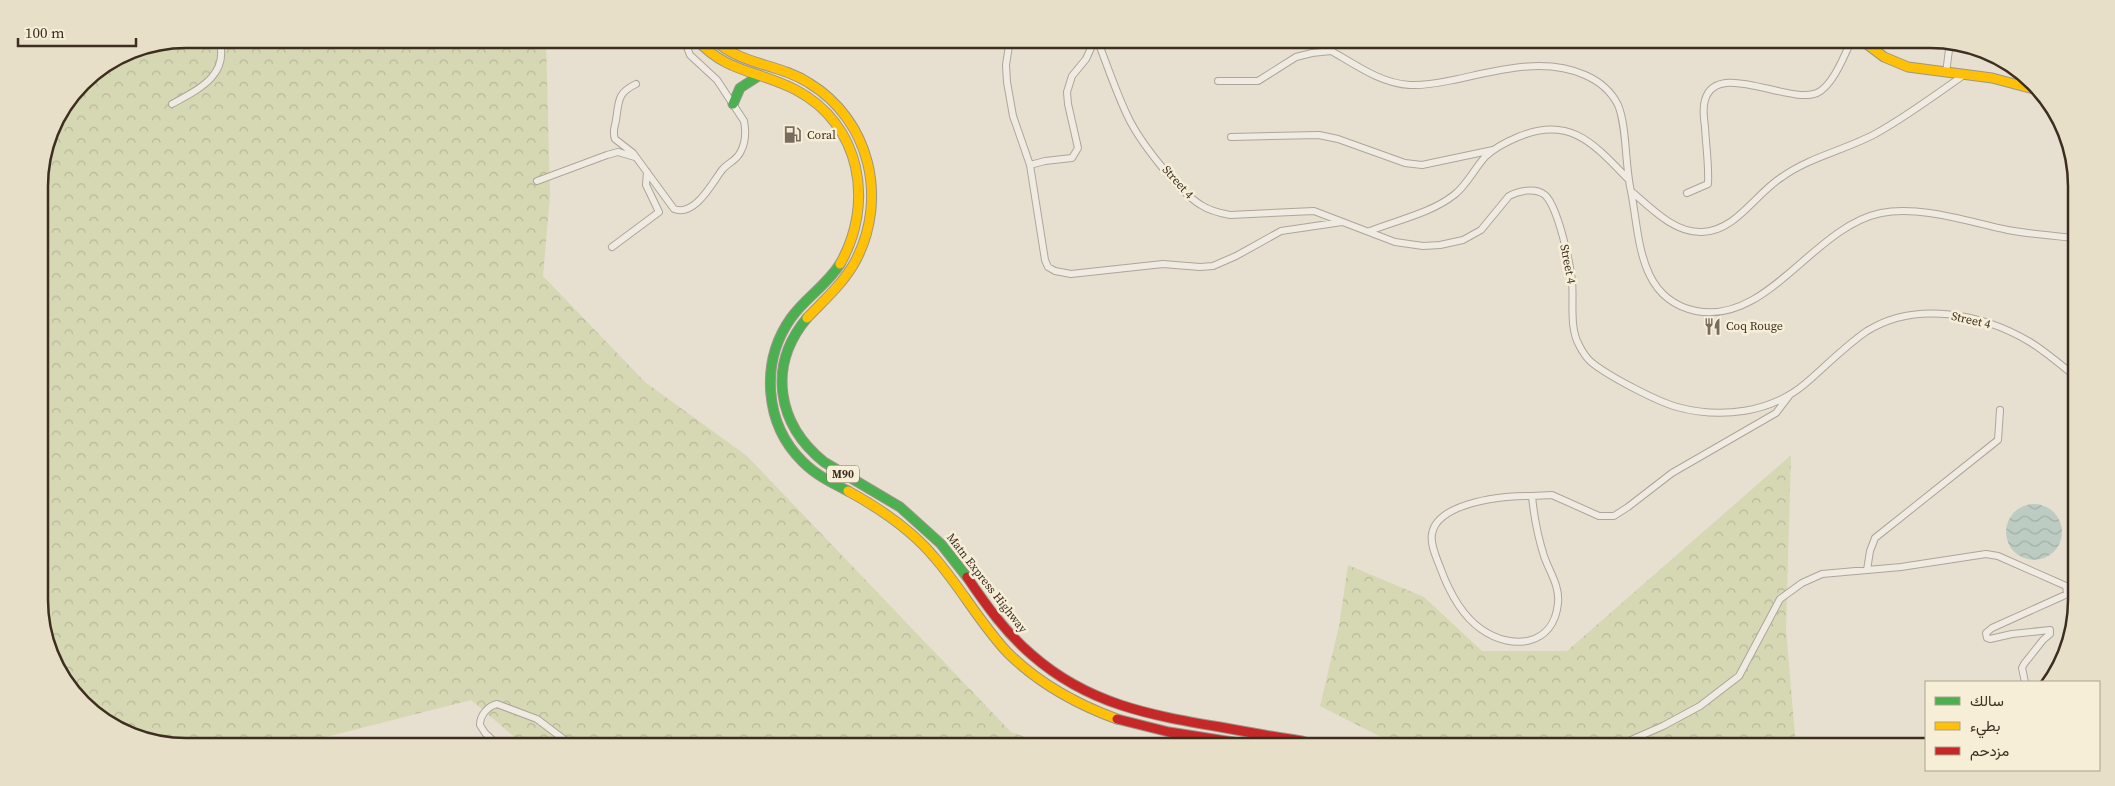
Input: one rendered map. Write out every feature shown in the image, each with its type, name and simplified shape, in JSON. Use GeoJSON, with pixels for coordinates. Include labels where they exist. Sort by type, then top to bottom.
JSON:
{"type":"FeatureCollection","features":[{"type":"Feature","properties":{"kind":"main road","name":"Matn Express Highway"},"geometry":{"type":"LineString","coordinates":[[704,48],[714,59],[732,68],[782,84],[814,102],[829,115],[840,129],[850,148],[858,179],[860,202],[857,222],[843,258],[828,280],[804,302],[787,323],[777,343],[772,360],[770,376],[773,407],[784,438],[796,455],[817,475],[873,505],[915,537],[948,572],[998,642],[1038,678],[1058,692],[1100,712],[1133,724],[1213,738]]}},
{"type":"Feature","properties":{"kind":"main road","name":"Matn Express Highway"},"geometry":{"type":"LineString","coordinates":[[722,48],[735,56],[798,76],[826,96],[841,110],[862,143],[870,173],[872,202],[870,222],[860,251],[847,276],[798,326],[785,358],[782,385],[786,412],[800,441],[824,463],[897,505],[922,525],[955,559],[987,606],[1005,628],[1034,658],[1062,679],[1103,700],[1132,710],[1286,738]]}},
{"type":"Feature","properties":{"kind":"main road"},"geometry":{"type":"LineString","coordinates":[[1871,48],[1882,57],[1907,67],[1964,74],[2023,85]]}},
{"type":"Feature","properties":{"kind":"main road"},"geometry":{"type":"LineString","coordinates":[[732,104],[740,88],[758,77]]}},
{"type":"Feature","properties":{"kind":"street"},"geometry":{"type":"LineString","coordinates":[[172,104],[194,92],[211,78],[222,64],[222,48]]}},
{"type":"Feature","properties":{"kind":"street"},"geometry":{"type":"LineString","coordinates":[[636,84],[626,90],[620,98],[613,129],[615,139],[636,157],[674,209],[684,210],[690,208],[710,187],[723,168],[733,162],[740,154],[745,141],[746,127],[744,120],[717,80],[690,55],[686,48]]}},
{"type":"Feature","properties":{"kind":"street"},"geometry":{"type":"LineString","coordinates":[[1009,48],[1006,64],[1007,82],[1013,116],[1030,165],[1045,260],[1048,267],[1060,274],[1077,274],[1163,264],[1200,267],[1213,266],[1282,231],[1343,222]]}},
{"type":"Feature","properties":{"kind":"street"},"geometry":{"type":"LineString","coordinates":[[1030,165],[1050,160],[1070,159],[1076,154],[1078,148],[1069,112],[1067,92],[1072,76],[1086,59],[1092,48]]}},
{"type":"Feature","properties":{"kind":"street","name":"Street 4"},"geometry":{"type":"LineString","coordinates":[[1100,48],[1129,119],[1180,187],[1196,202],[1218,213],[1230,215],[1314,211],[1370,231],[1394,242],[1423,246],[1462,240],[1481,230],[1509,196],[1526,190],[1540,192],[1549,200],[1558,222],[1572,280],[1574,330],[1578,343],[1590,361],[1662,402],[1690,410],[1717,413],[1745,411],[1765,406],[1789,396],[1836,355],[1868,331],[1901,317],[1923,314],[1950,314],[1997,326],[2032,343],[2068,371]]}},
{"type":"Feature","properties":{"kind":"street"},"geometry":{"type":"LineString","coordinates":[[1326,48],[1379,77],[1408,85],[1442,83],[1510,68],[1529,66],[1562,67],[1593,78],[1604,86],[1618,106],[1628,179],[1644,261],[1650,278],[1659,291],[1674,303],[1694,310],[1709,313],[1723,312],[1756,298],[1839,231],[1881,212],[1904,211],[1925,213],[2026,233],[2068,237]]}},
{"type":"Feature","properties":{"kind":"street"},"geometry":{"type":"LineString","coordinates":[[1687,194],[1708,184],[1703,106],[1711,88],[1717,84],[1733,83],[1763,87],[1797,96],[1818,93],[1833,77],[1848,48]]}},
{"type":"Feature","properties":{"kind":"street"},"geometry":{"type":"LineString","coordinates":[[1946,73],[1949,49]]}},
{"type":"Feature","properties":{"kind":"street"},"geometry":{"type":"LineString","coordinates":[[1218,81],[1258,81],[1296,57],[1332,51]]}},
{"type":"Feature","properties":{"kind":"street"},"geometry":{"type":"LineString","coordinates":[[1631,191],[1678,227],[1699,232],[1715,230],[1744,210],[1781,177],[1824,155],[1874,134],[1964,74]]}},
{"type":"Feature","properties":{"kind":"street"},"geometry":{"type":"LineString","coordinates":[[1231,137],[1319,136],[1338,139],[1405,163],[1422,165],[1495,149],[1532,132],[1547,128],[1559,128],[1583,139],[1599,150],[1628,179]]}},
{"type":"Feature","properties":{"kind":"street"},"geometry":{"type":"LineString","coordinates":[[1370,231],[1443,203],[1456,194],[1486,157],[1495,149]]}},
{"type":"Feature","properties":{"kind":"street"},"geometry":{"type":"LineString","coordinates":[[537,181],[606,154],[618,152],[636,157]]}},
{"type":"Feature","properties":{"kind":"street"},"geometry":{"type":"LineString","coordinates":[[612,247],[660,211],[646,185],[647,172]]}},
{"type":"Feature","properties":{"kind":"street"},"geometry":{"type":"LineString","coordinates":[[1532,496],[1544,557],[1556,587],[1558,603],[1551,625],[1541,636],[1519,642],[1507,642],[1481,629],[1469,618],[1445,584],[1436,558],[1432,534],[1434,527],[1442,516],[1452,510],[1515,495],[1552,495],[1599,516],[1614,516],[1679,468],[1776,412],[1789,396]]}},
{"type":"Feature","properties":{"kind":"street"},"geometry":{"type":"LineString","coordinates":[[1867,570],[1870,551],[1875,538],[1998,440],[2000,410]]}},
{"type":"Feature","properties":{"kind":"street"},"geometry":{"type":"LineString","coordinates":[[1636,738],[1700,706],[1739,676],[1780,599],[1802,583],[1822,574],[1901,567],[1986,554],[1998,556],[2066,586],[2067,594],[1992,628],[1986,633],[1987,638],[1990,639],[2012,634],[2050,630],[2050,634],[2043,640],[2022,668],[2025,681]]}},
{"type":"Feature","properties":{"kind":"street"},"geometry":{"type":"LineString","coordinates":[[490,738],[484,733],[480,725],[483,714],[488,708],[498,704],[537,719],[562,738]]}},
{"type":"Feature","properties":{"kind":"green space"},"geometry":{"type":"Polygon","coordinates":[[[177,48],[546,48],[550,195],[543,276],[645,382],[747,456],[1011,732],[1028,738],[515,738],[471,700],[322,738],[168,737],[141,731],[109,715],[82,691],[62,661],[50,627],[48,609],[48,177],[52,150],[66,117],[76,102],[95,82],[117,66],[141,55],[177,48]]]}},
{"type":"Feature","properties":{"kind":"green space"},"geometry":{"type":"Polygon","coordinates":[[[1791,455],[1786,630],[1795,738],[1382,738],[1320,706],[1339,626],[1348,565],[1424,597],[1482,651],[1567,651],[1791,455]]]}},
{"type":"Feature","properties":{"kind":"water"},"geometry":{"type":"Polygon","coordinates":[[[2034,504],[2045,506],[2054,512],[2060,521],[2062,532],[2060,543],[2054,552],[2045,558],[2034,560],[2023,558],[2014,552],[2008,543],[2006,532],[2008,521],[2014,512],[2023,506],[2034,504]]]}},
{"type":"Feature","properties":{"kind":"traffic: fast"},"geometry":{"type":"LineString","coordinates":[[733,104],[740,88],[757,77]]}},
{"type":"Feature","properties":{"kind":"traffic: fast"},"geometry":{"type":"LineString","coordinates":[[840,264],[835,272],[791,318],[781,335],[774,354],[771,392],[780,430],[790,447],[813,471],[848,491]]}},
{"type":"Feature","properties":{"kind":"traffic: fast"},"geometry":{"type":"LineString","coordinates":[[807,318],[794,336],[786,355],[782,375],[783,394],[787,412],[796,430],[808,447],[824,462],[900,507],[941,544],[967,577]]}},
{"type":"Feature","properties":{"kind":"traffic: slow"},"geometry":{"type":"LineString","coordinates":[[706,48],[720,59],[732,65],[796,90],[818,105],[835,123],[848,144],[856,167],[859,191],[857,216],[851,240],[840,264]]}},
{"type":"Feature","properties":{"kind":"traffic: slow"},"geometry":{"type":"LineString","coordinates":[[724,48],[748,60],[797,76],[830,99],[847,118],[859,139],[867,162],[871,187],[871,211],[866,236],[856,260],[846,276],[807,318]]}},
{"type":"Feature","properties":{"kind":"traffic: slow"},"geometry":{"type":"LineString","coordinates":[[1872,48],[1884,57],[1908,67],[1992,78],[2026,87]]}},
{"type":"Feature","properties":{"kind":"traffic: slow"},"geometry":{"type":"LineString","coordinates":[[848,491],[895,521],[926,548],[944,569],[997,641],[1019,663],[1058,691],[1087,707],[1117,719]]}},
{"type":"Feature","properties":{"kind":"traffic: jam"},"geometry":{"type":"LineString","coordinates":[[967,577],[997,618],[1014,637],[1053,672],[1075,685],[1097,696],[1144,712],[1283,738]]}},
{"type":"Feature","properties":{"kind":"traffic: jam"},"geometry":{"type":"LineString","coordinates":[[1117,719],[1169,732],[1207,738]]}},
{"type":"Feature","properties":{"kind":"place","name":"Coral"},"geometry":{"type":"Point","coordinates":[793,135]}},
{"type":"Feature","properties":{"kind":"place","name":"Coq Rouge"},"geometry":{"type":"Point","coordinates":[1712,326]}}]}
